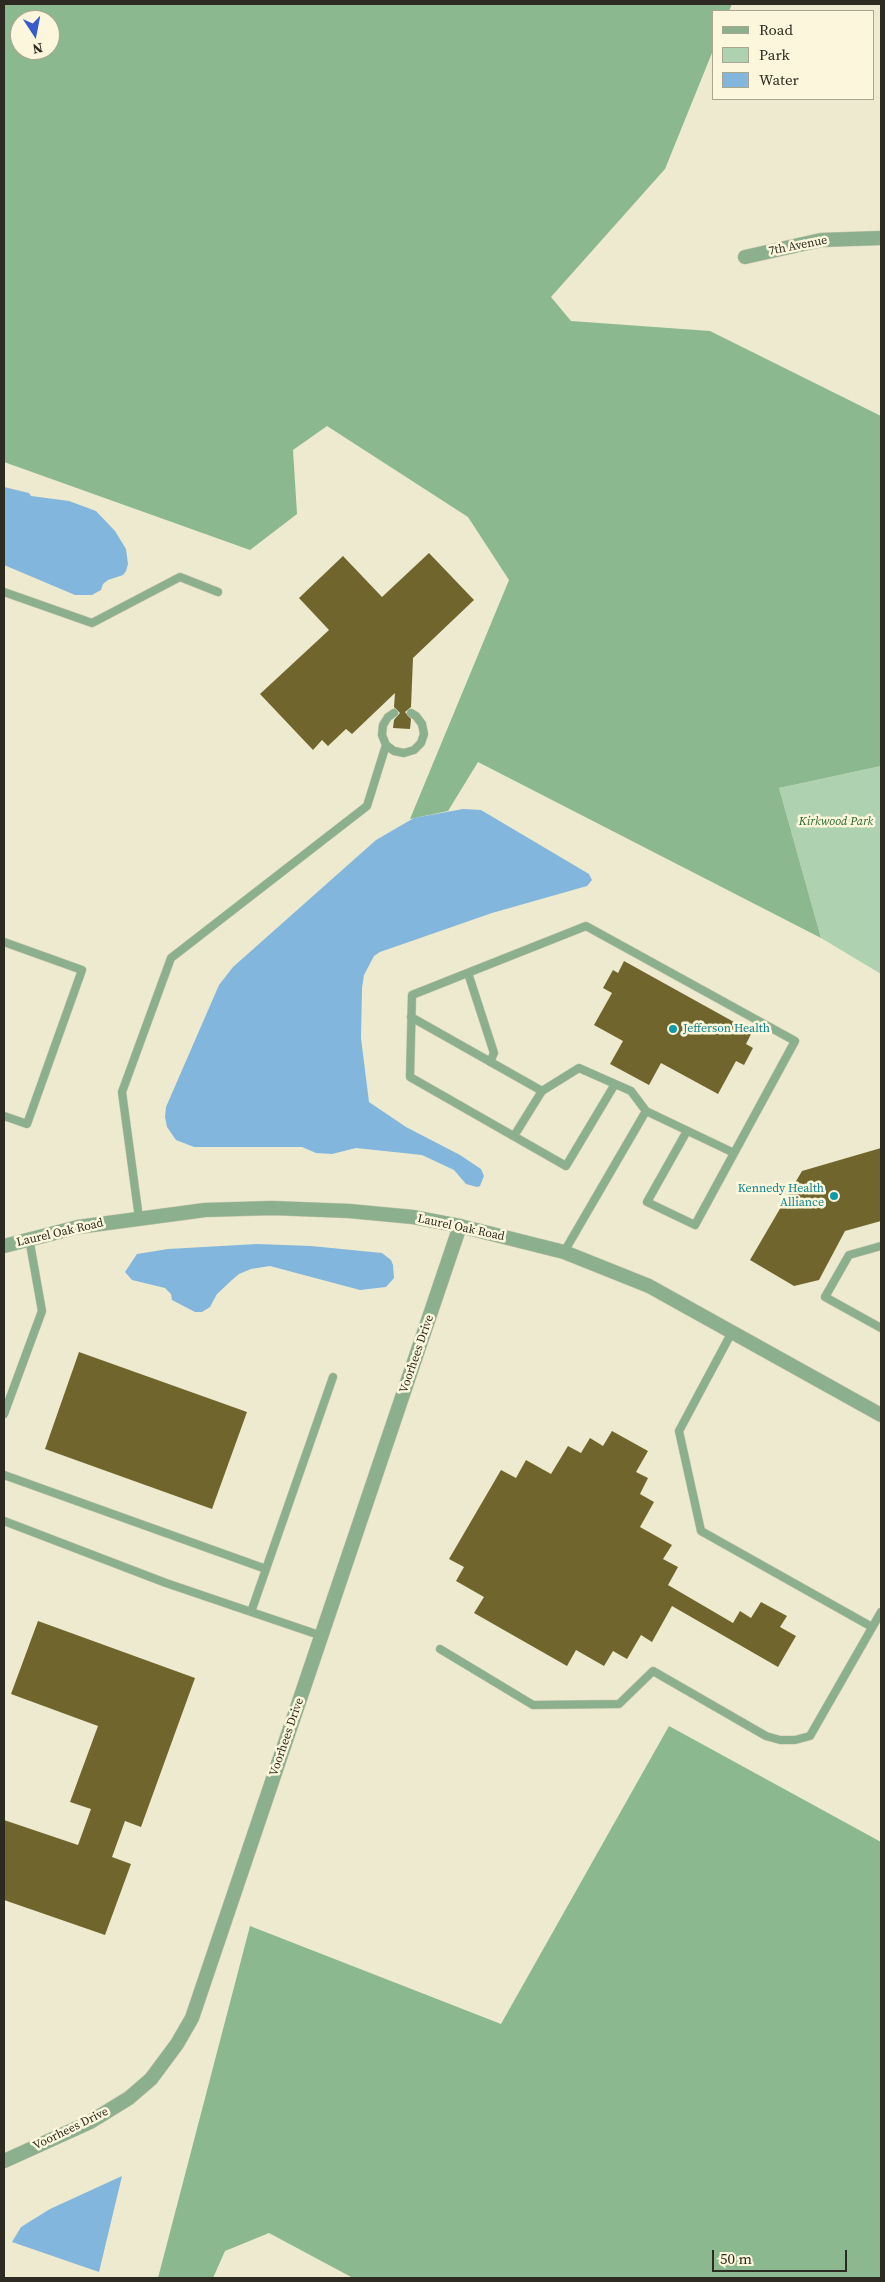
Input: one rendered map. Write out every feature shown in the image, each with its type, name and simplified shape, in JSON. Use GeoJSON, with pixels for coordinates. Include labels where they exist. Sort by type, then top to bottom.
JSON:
{"type":"FeatureCollection","features":[{"type":"Feature","properties":{"kind":"street","name":"7th Avenue"},"geometry":{"type":"LineString","coordinates":[[744,257],[821,240],[881,238]]}},
{"type":"Feature","properties":{"kind":"street","name":"Laurel Oak Road"},"geometry":{"type":"LineString","coordinates":[[4,1246],[29,1238],[78,1227],[205,1210],[272,1208],[358,1212],[414,1218],[460,1226],[564,1252],[649,1286],[881,1415]]}},
{"type":"Feature","properties":{"kind":"street","name":"Voorhees Drive"},"geometry":{"type":"LineString","coordinates":[[4,2161],[90,2122],[129,2098],[151,2079],[177,2044],[192,2018],[460,1226]]}},
{"type":"Feature","properties":{"kind":"lane"},"geometry":{"type":"LineString","coordinates":[[4,592],[92,623],[180,577],[218,592]]}},
{"type":"Feature","properties":{"kind":"lane"},"geometry":{"type":"LineString","coordinates":[[394,713],[388,717],[383,725],[382,736],[386,745],[394,751],[404,753],[414,750],[421,743],[424,734],[422,724],[411,713]]}},
{"type":"Feature","properties":{"kind":"lane"},"geometry":{"type":"LineString","coordinates":[[139,1218],[122,1092],[172,958],[366,806],[386,745]]}},
{"type":"Feature","properties":{"kind":"lane"},"geometry":{"type":"LineString","coordinates":[[615,1084],[566,1166],[410,1077],[412,995],[586,926],[795,1041],[695,1225],[646,1202],[688,1131]]}},
{"type":"Feature","properties":{"kind":"lane"},"geometry":{"type":"LineString","coordinates":[[4,942],[82,970],[26,1124],[4,1116]]}},
{"type":"Feature","properties":{"kind":"lane"},"geometry":{"type":"LineString","coordinates":[[468,973],[494,1053],[490,1062]]}},
{"type":"Feature","properties":{"kind":"lane"},"geometry":{"type":"LineString","coordinates":[[411,1017],[542,1091]]}},
{"type":"Feature","properties":{"kind":"lane"},"geometry":{"type":"LineString","coordinates":[[514,1136],[542,1091],[579,1068],[631,1091],[646,1111],[734,1153]]}},
{"type":"Feature","properties":{"kind":"lane"},"geometry":{"type":"LineString","coordinates":[[564,1252],[646,1111]]}},
{"type":"Feature","properties":{"kind":"lane"},"geometry":{"type":"LineString","coordinates":[[4,1414],[42,1311],[29,1238]]}},
{"type":"Feature","properties":{"kind":"lane"},"geometry":{"type":"LineString","coordinates":[[881,1246],[849,1255],[825,1297],[881,1328]]}},
{"type":"Feature","properties":{"kind":"lane"},"geometry":{"type":"LineString","coordinates":[[732,1332],[679,1431],[701,1531],[872,1627]]}},
{"type":"Feature","properties":{"kind":"lane"},"geometry":{"type":"LineString","coordinates":[[251,1612],[333,1377]]}},
{"type":"Feature","properties":{"kind":"lane"},"geometry":{"type":"LineString","coordinates":[[4,1475],[266,1569]]}},
{"type":"Feature","properties":{"kind":"lane"},"geometry":{"type":"LineString","coordinates":[[4,1520],[166,1583],[322,1636]]}},
{"type":"Feature","properties":{"kind":"lane"},"geometry":{"type":"LineString","coordinates":[[440,1649],[533,1704],[619,1704],[653,1671],[766,1736],[780,1740],[795,1740],[810,1736],[881,1612]]}},
{"type":"Feature","properties":{"kind":"green space"},"geometry":{"type":"Polygon","coordinates":[[[4,4],[732,4],[729,10],[712,10],[712,53],[665,169],[551,297],[571,321],[710,331],[881,416],[881,766],[779,788],[821,938],[478,762],[448,811],[410,819],[509,580],[468,517],[327,426],[293,450],[297,514],[250,550],[4,462],[4,4]]]}},
{"type":"Feature","properties":{"kind":"green space","name":"Kirkwood Park"},"geometry":{"type":"Polygon","coordinates":[[[881,766],[881,974],[821,938],[779,788],[881,766]]]}},
{"type":"Feature","properties":{"kind":"green space"},"geometry":{"type":"Polygon","coordinates":[[[669,1726],[881,1842],[881,2278],[353,2278],[269,2233],[225,2251],[213,2278],[158,2278],[250,1926],[501,2024],[669,1726]]]}},
{"type":"Feature","properties":{"kind":"water"},"geometry":{"type":"Polygon","coordinates":[[[4,487],[29,493],[31,496],[69,501],[96,511],[115,531],[126,549],[128,564],[126,571],[123,575],[108,580],[103,584],[101,590],[92,595],[75,595],[4,565],[4,487]]]}},
{"type":"Feature","properties":{"kind":"water"},"geometry":{"type":"Polygon","coordinates":[[[463,809],[481,810],[589,874],[592,880],[587,886],[492,913],[380,952],[374,956],[364,975],[361,1038],[369,1102],[406,1127],[460,1155],[481,1169],[484,1176],[480,1186],[466,1184],[454,1170],[422,1155],[356,1148],[332,1154],[316,1153],[302,1147],[194,1147],[176,1140],[167,1127],[166,1107],[219,985],[233,967],[376,840],[414,818],[463,809]]]}},
{"type":"Feature","properties":{"kind":"water"},"geometry":{"type":"Polygon","coordinates":[[[257,1244],[311,1246],[382,1253],[391,1260],[394,1278],[386,1287],[360,1290],[270,1266],[251,1269],[239,1274],[232,1280],[217,1294],[210,1307],[202,1312],[195,1312],[172,1300],[171,1294],[165,1288],[132,1280],[125,1272],[137,1254],[168,1249],[257,1244]]]}},
{"type":"Feature","properties":{"kind":"water"},"geometry":{"type":"Polygon","coordinates":[[[122,2176],[99,2272],[12,2242],[21,2227],[50,2209],[122,2176]]]}},
{"type":"Feature","properties":{"kind":"building"},"geometry":{"type":"Polygon","coordinates":[[[429,553],[474,600],[413,658],[411,707],[405,712],[411,719],[410,729],[393,728],[394,720],[400,713],[394,707],[395,693],[352,734],[346,729],[328,746],[322,740],[313,750],[260,694],[329,630],[299,598],[343,556],[382,597],[429,553]]]}},
{"type":"Feature","properties":{"kind":"building","name":"Jefferson Health"},"geometry":{"type":"Polygon","coordinates":[[[624,961],[752,1032],[746,1044],[753,1048],[744,1065],[736,1061],[718,1094],[661,1063],[649,1085],[610,1064],[623,1041],[594,1025],[612,993],[603,988],[613,970],[618,973],[624,961]]]}},
{"type":"Feature","properties":{"kind":"building","name":"Kennedy Health Alliance"},"geometry":{"type":"Polygon","coordinates":[[[881,1148],[881,1221],[845,1231],[819,1280],[794,1286],[750,1260],[802,1171],[881,1148]]]}},
{"type":"Feature","properties":{"kind":"building"},"geometry":{"type":"Polygon","coordinates":[[[79,1352],[247,1412],[212,1509],[45,1449],[79,1352]]]}},
{"type":"Feature","properties":{"kind":"building"},"geometry":{"type":"Polygon","coordinates":[[[612,1431],[648,1451],[636,1472],[648,1478],[640,1494],[654,1502],[640,1527],[672,1545],[663,1559],[678,1567],[668,1585],[733,1623],[740,1611],[751,1618],[761,1602],[787,1616],[780,1627],[796,1636],[778,1667],[672,1606],[652,1642],[641,1635],[627,1659],[613,1651],[604,1666],[576,1650],[567,1666],[474,1613],[484,1597],[456,1581],[464,1567],[449,1559],[501,1470],[516,1478],[526,1460],[551,1474],[568,1446],[581,1453],[590,1438],[603,1446],[612,1431]]]}},
{"type":"Feature","properties":{"kind":"building"},"geometry":{"type":"Polygon","coordinates":[[[38,1621],[195,1678],[141,1827],[125,1821],[112,1857],[131,1864],[105,1935],[4,1900],[4,1820],[78,1845],[91,1809],[70,1802],[98,1726],[11,1694],[38,1621]]]}},
{"type":"Feature","properties":{"kind":"place","name":"Jefferson Health"},"geometry":{"type":"Point","coordinates":[673,1029]}},
{"type":"Feature","properties":{"kind":"place","name":"Kennedy Health Alliance"},"geometry":{"type":"Point","coordinates":[834,1196]}}]}
